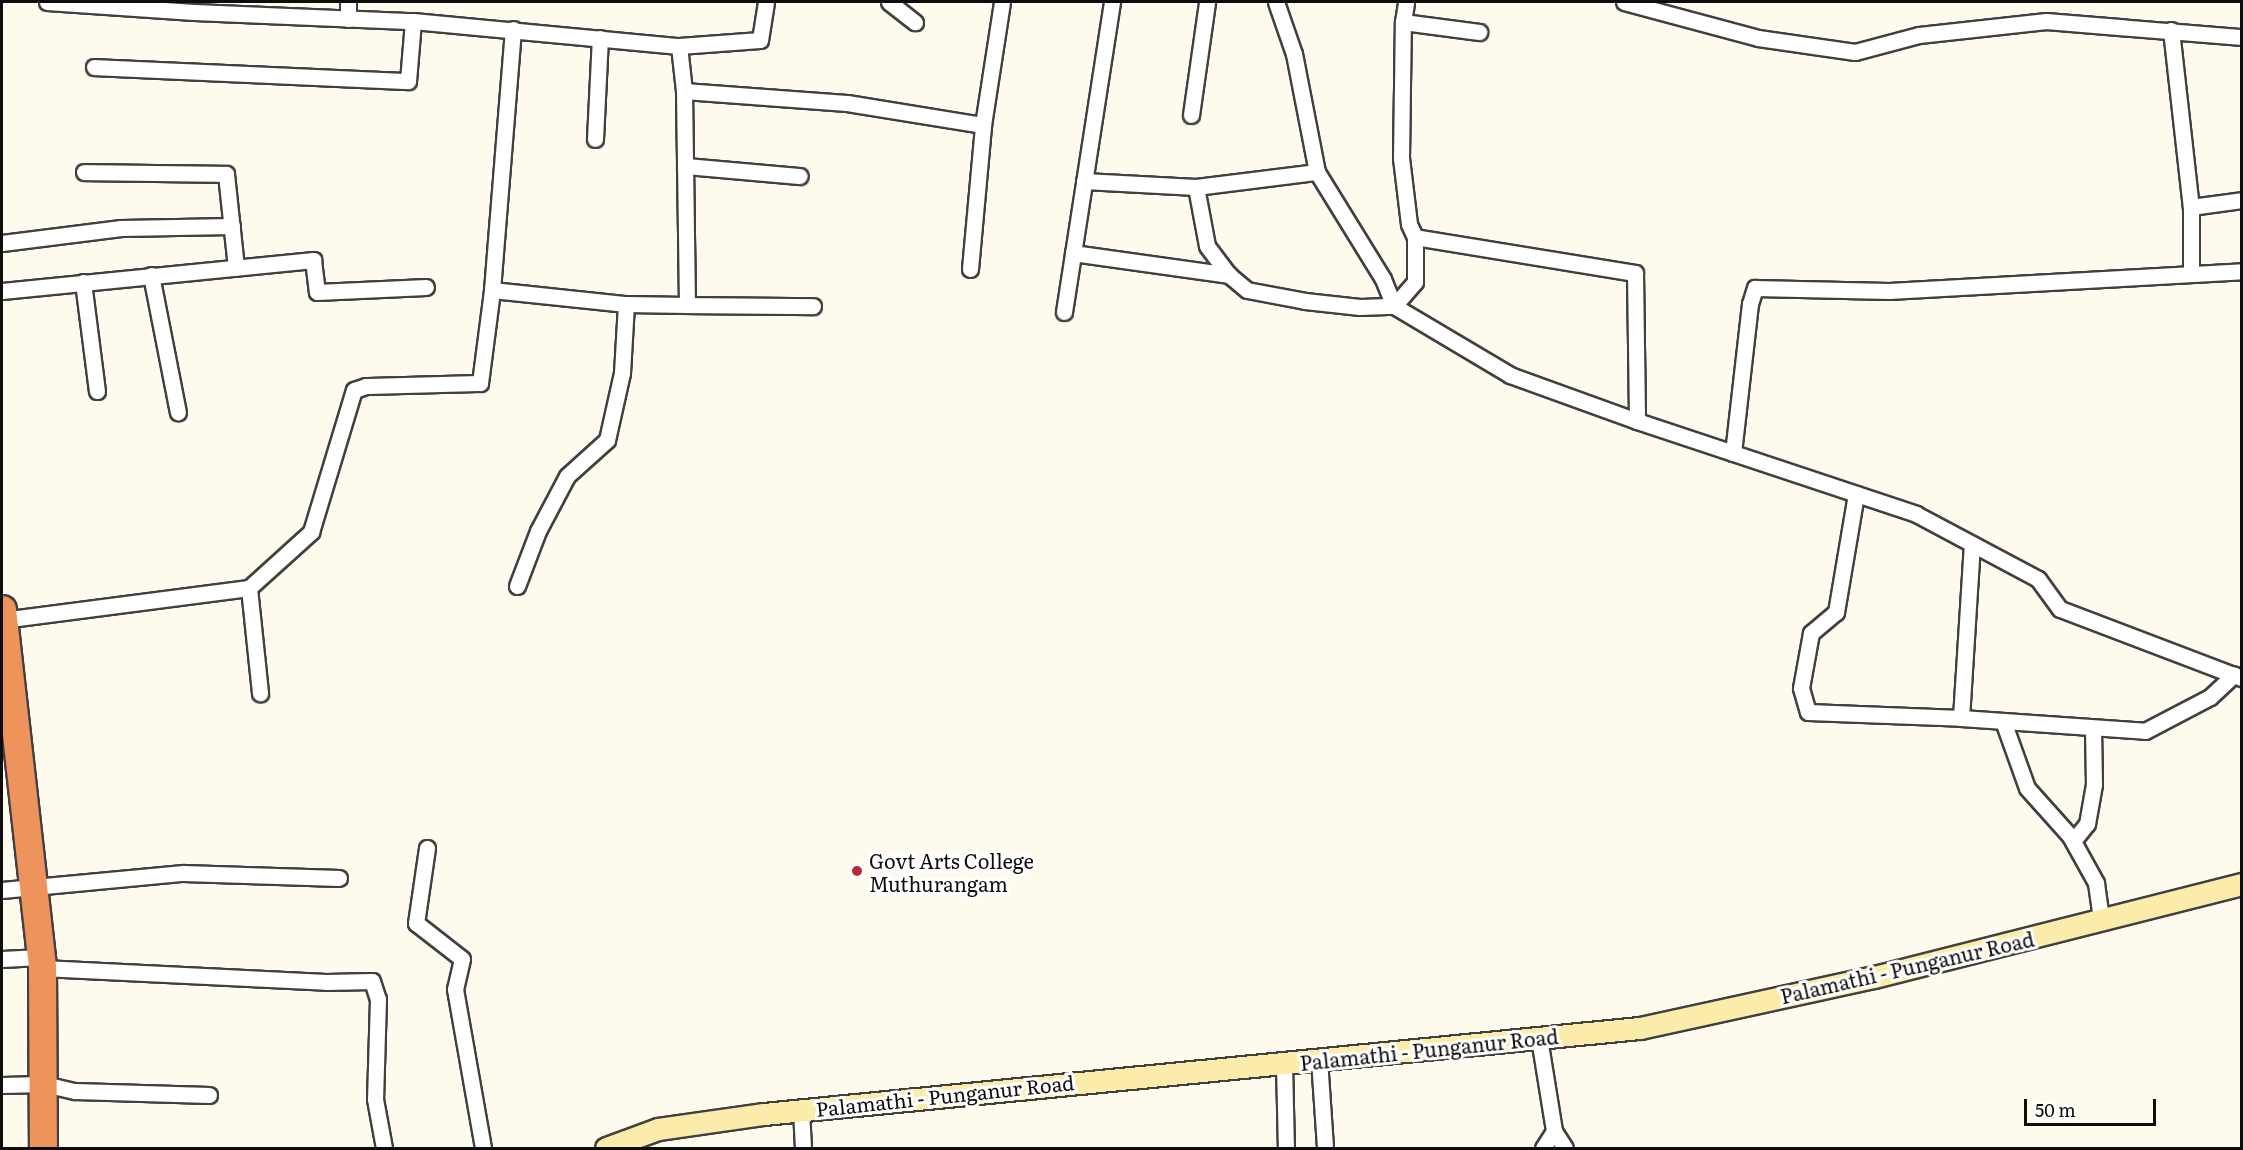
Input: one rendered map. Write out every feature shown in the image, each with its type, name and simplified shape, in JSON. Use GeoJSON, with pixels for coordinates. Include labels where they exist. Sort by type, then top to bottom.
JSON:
{"type":"FeatureCollection","features":[{"type":"Feature","properties":{"kind":"highway"},"geometry":{"type":"LineString","coordinates":[[2,616],[8,730],[33,888],[41,962],[44,1149]]}},
{"type":"Feature","properties":{"kind":"street"},"geometry":{"type":"LineString","coordinates":[[47,2],[413,21],[680,46],[760,40],[766,2]]}},
{"type":"Feature","properties":{"kind":"street"},"geometry":{"type":"LineString","coordinates":[[348,2],[348,19]]}},
{"type":"Feature","properties":{"kind":"street"},"geometry":{"type":"LineString","coordinates":[[890,2],[915,22]]}},
{"type":"Feature","properties":{"kind":"street"},"geometry":{"type":"LineString","coordinates":[[970,269],[983,125],[1002,2]]}},
{"type":"Feature","properties":{"kind":"street"},"geometry":{"type":"LineString","coordinates":[[1064,312],[1112,2]]}},
{"type":"Feature","properties":{"kind":"street"},"geometry":{"type":"LineString","coordinates":[[1191,115],[1208,2]]}},
{"type":"Feature","properties":{"kind":"street"},"geometry":{"type":"LineString","coordinates":[[1276,2],[1294,54],[1317,172],[1383,279],[1394,306]]}},
{"type":"Feature","properties":{"kind":"street"},"geometry":{"type":"LineString","coordinates":[[1394,306],[1415,282],[1415,237],[1409,224],[1401,158],[1403,22],[1406,2]]}},
{"type":"Feature","properties":{"kind":"street"},"geometry":{"type":"LineString","coordinates":[[1624,2],[1663,7],[1758,38],[1855,52],[1919,35],[2046,21],[2241,36]]}},
{"type":"Feature","properties":{"kind":"street"},"geometry":{"type":"LineString","coordinates":[[94,67],[408,81],[413,21]]}},
{"type":"Feature","properties":{"kind":"street"},"geometry":{"type":"LineString","coordinates":[[1403,22],[1479,32]]}},
{"type":"Feature","properties":{"kind":"street"},"geometry":{"type":"LineString","coordinates":[[2,616],[249,588],[311,532],[354,390],[366,386],[480,383],[492,290],[513,29]]}},
{"type":"Feature","properties":{"kind":"street"},"geometry":{"type":"LineString","coordinates":[[2171,30],[2191,207],[2191,273]]}},
{"type":"Feature","properties":{"kind":"street"},"geometry":{"type":"LineString","coordinates":[[595,139],[600,38]]}},
{"type":"Feature","properties":{"kind":"street"},"geometry":{"type":"LineString","coordinates":[[680,46],[684,91],[687,305]]}},
{"type":"Feature","properties":{"kind":"street"},"geometry":{"type":"LineString","coordinates":[[684,91],[847,104],[983,125]]}},
{"type":"Feature","properties":{"kind":"street"},"geometry":{"type":"LineString","coordinates":[[685,166],[800,176]]}},
{"type":"Feature","properties":{"kind":"street"},"geometry":{"type":"LineString","coordinates":[[84,172],[226,174],[236,267]]}},
{"type":"Feature","properties":{"kind":"street"},"geometry":{"type":"LineString","coordinates":[[1084,182],[1196,187],[1317,172]]}},
{"type":"Feature","properties":{"kind":"street"},"geometry":{"type":"LineString","coordinates":[[1196,187],[1207,246],[1228,275],[1247,290],[1294,299],[1360,307],[1394,306],[1510,375],[1637,421],[1916,514],[2038,579],[2060,609],[2238,676]]}},
{"type":"Feature","properties":{"kind":"street"},"geometry":{"type":"LineString","coordinates":[[2191,207],[2241,200]]}},
{"type":"Feature","properties":{"kind":"street"},"geometry":{"type":"LineString","coordinates":[[2,243],[121,228],[232,226]]}},
{"type":"Feature","properties":{"kind":"street"},"geometry":{"type":"LineString","coordinates":[[1415,237],[1635,273],[1637,421]]}},
{"type":"Feature","properties":{"kind":"street"},"geometry":{"type":"LineString","coordinates":[[1073,253],[1228,275]]}},
{"type":"Feature","properties":{"kind":"street"},"geometry":{"type":"LineString","coordinates":[[2,291],[313,260],[317,292],[426,287]]}},
{"type":"Feature","properties":{"kind":"street"},"geometry":{"type":"LineString","coordinates":[[1733,453],[1750,304],[1755,288],[1889,291],[2241,271]]}},
{"type":"Feature","properties":{"kind":"street"},"geometry":{"type":"LineString","coordinates":[[151,275],[178,412]]}},
{"type":"Feature","properties":{"kind":"street"},"geometry":{"type":"LineString","coordinates":[[83,282],[97,391]]}},
{"type":"Feature","properties":{"kind":"street"},"geometry":{"type":"LineString","coordinates":[[492,290],[626,304],[813,306]]}},
{"type":"Feature","properties":{"kind":"street"},"geometry":{"type":"LineString","coordinates":[[517,586],[538,531],[567,476],[607,441],[622,373],[626,304]]}},
{"type":"Feature","properties":{"kind":"street"},"geometry":{"type":"LineString","coordinates":[[1856,494],[1836,612],[1811,633],[1801,688],[1808,712],[1961,718],[2145,731],[2210,697],[2238,676]]}},
{"type":"Feature","properties":{"kind":"street"},"geometry":{"type":"LineString","coordinates":[[1961,718],[1972,544]]}},
{"type":"Feature","properties":{"kind":"street"},"geometry":{"type":"LineString","coordinates":[[249,588],[260,693]]}},
{"type":"Feature","properties":{"kind":"street"},"geometry":{"type":"LineString","coordinates":[[2003,722],[2026,788],[2073,841],[2096,883],[2102,920]]}},
{"type":"Feature","properties":{"kind":"street"},"geometry":{"type":"LineString","coordinates":[[2073,841],[2087,824],[2094,785],[2092,728]]}},
{"type":"Feature","properties":{"kind":"street"},"geometry":{"type":"LineString","coordinates":[[427,848],[416,923],[462,959],[454,988],[483,1149]]}},
{"type":"Feature","properties":{"kind":"street"},"geometry":{"type":"LineString","coordinates":[[2,890],[183,873],[339,878]]}},
{"type":"Feature","properties":{"kind":"street","name":"Palamathi - Punganur Road"},"geometry":{"type":"LineString","coordinates":[[606,1149],[658,1129],[801,1110],[1640,1028],[1874,977],[2241,884]]}},
{"type":"Feature","properties":{"kind":"street"},"geometry":{"type":"LineString","coordinates":[[2,959],[326,982],[372,981],[378,999],[375,1099],[384,1149]]}},
{"type":"Feature","properties":{"kind":"street"},"geometry":{"type":"LineString","coordinates":[[1539,1038],[1554,1131],[1565,1149]]}},
{"type":"Feature","properties":{"kind":"street"},"geometry":{"type":"LineString","coordinates":[[1319,1059],[1325,1149]]}},
{"type":"Feature","properties":{"kind":"street"},"geometry":{"type":"LineString","coordinates":[[1284,1063],[1286,1149]]}},
{"type":"Feature","properties":{"kind":"street"},"geometry":{"type":"LineString","coordinates":[[2,1085],[44,1084],[75,1091],[209,1095]]}},
{"type":"Feature","properties":{"kind":"street"},"geometry":{"type":"LineString","coordinates":[[801,1110],[803,1149]]}},
{"type":"Feature","properties":{"kind":"street"},"geometry":{"type":"LineString","coordinates":[[1543,1149],[1554,1131]]}},
{"type":"Feature","properties":{"kind":"place","name":"Govt Arts College Muthurangam"},"geometry":{"type":"Point","coordinates":[857,871]}}]}
